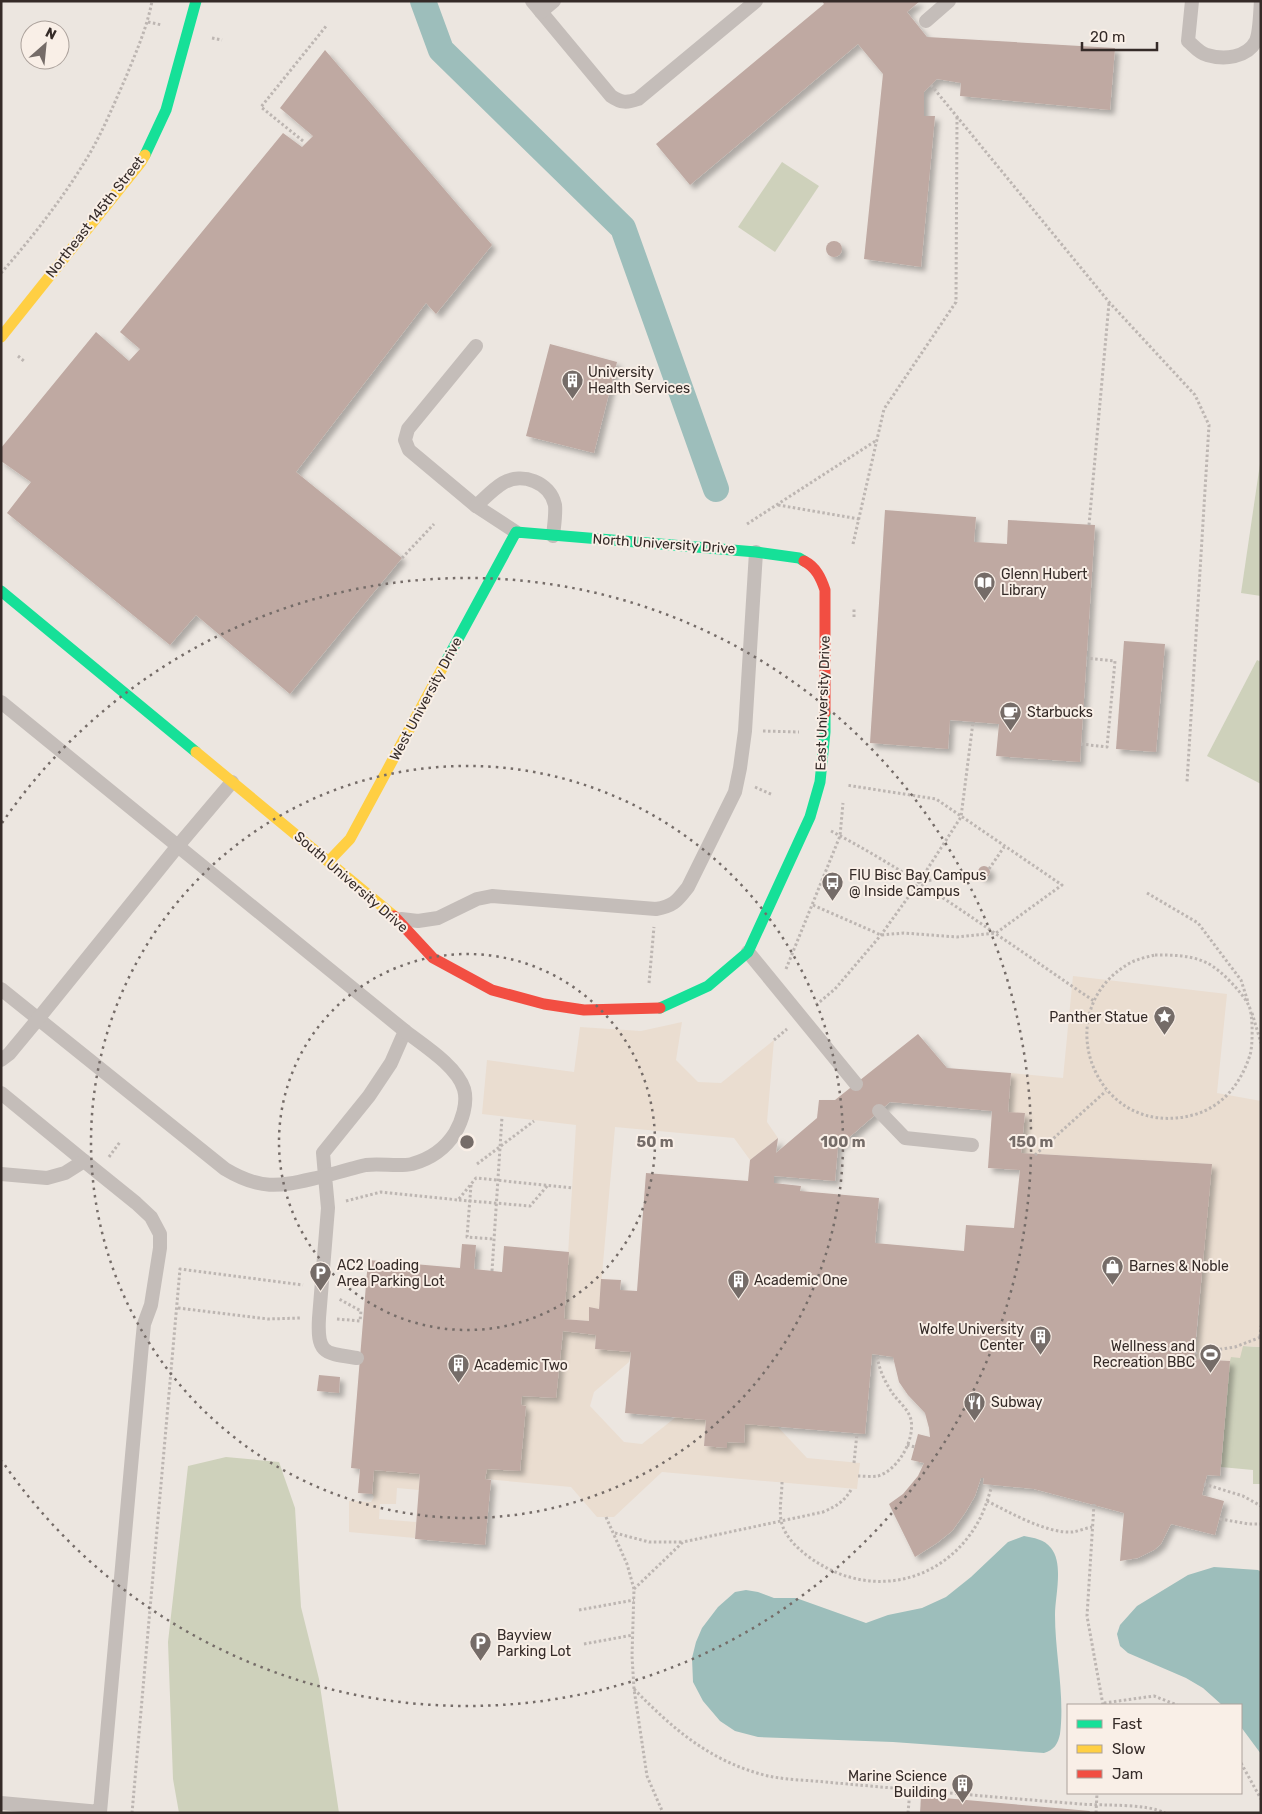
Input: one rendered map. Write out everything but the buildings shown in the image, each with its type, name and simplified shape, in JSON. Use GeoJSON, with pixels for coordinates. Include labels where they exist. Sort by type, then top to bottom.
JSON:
{"type":"FeatureCollection","features":[{"type":"Feature","properties":{"kind":"street","name":"Northeast 145th Street"},"geometry":{"type":"LineString","coordinates":[[1,336],[140,162],[166,110],[196,1]]}},
{"type":"Feature","properties":{"kind":"street","name":"North University Drive"},"geometry":{"type":"LineString","coordinates":[[516,532],[756,552],[799,558],[810,564]]}},
{"type":"Feature","properties":{"kind":"street","name":"West University Drive"},"geometry":{"type":"LineString","coordinates":[[329,861],[350,839],[516,532]]}},
{"type":"Feature","properties":{"kind":"street","name":"East University Drive"},"geometry":{"type":"LineString","coordinates":[[748,952],[810,817],[820,782],[825,732],[825,590],[820,576],[810,564]]}},
{"type":"Feature","properties":{"kind":"street","name":"South University Drive"},"geometry":{"type":"LineString","coordinates":[[1,591],[398,919],[433,958],[492,990],[544,1004],[584,1010],[662,1008],[708,986],[748,952]]}},
{"type":"Feature","properties":{"kind":"lane"},"geometry":{"type":"LineString","coordinates":[[554,1],[536,7],[610,96],[619,102],[638,99],[756,1]]}},
{"type":"Feature","properties":{"kind":"lane"},"geometry":{"type":"LineString","coordinates":[[926,21],[949,1]]}},
{"type":"Feature","properties":{"kind":"lane"},"geometry":{"type":"LineString","coordinates":[[1192,1],[1188,41],[1206,55],[1223,57],[1240,56],[1250,49],[1257,39],[1261,1]]}},
{"type":"Feature","properties":{"kind":"lane"},"geometry":{"type":"LineString","coordinates":[[476,346],[408,429],[405,440],[408,450],[476,506],[516,532]]}},
{"type":"Feature","properties":{"kind":"lane"},"geometry":{"type":"LineString","coordinates":[[476,506],[502,483],[515,478],[529,479],[543,486],[552,496],[555,506],[553,536]]}},
{"type":"Feature","properties":{"kind":"lane"},"geometry":{"type":"LineString","coordinates":[[398,919],[418,921],[438,918],[477,899],[492,896],[656,909],[669,907],[683,893],[735,792],[744,750],[756,552]]}},
{"type":"Feature","properties":{"kind":"lane"},"geometry":{"type":"LineString","coordinates":[[1,702],[440,1059],[454,1073],[464,1090],[464,1108],[459,1125],[450,1141],[435,1155],[411,1164],[367,1165],[326,1176],[277,1185],[262,1185],[243,1180],[225,1169],[1,989]]}},
{"type":"Feature","properties":{"kind":"lane"},"geometry":{"type":"LineString","coordinates":[[1,1060],[9,1054],[232,782]]}},
{"type":"Feature","properties":{"kind":"lane"},"geometry":{"type":"LineString","coordinates":[[748,952],[856,1084]]}},
{"type":"Feature","properties":{"kind":"lane"},"geometry":{"type":"LineString","coordinates":[[357,1358],[330,1354],[320,1346],[318,1334],[328,1204],[323,1154],[369,1096],[391,1063],[404,1031]]}},
{"type":"Feature","properties":{"kind":"lane"},"geometry":{"type":"LineString","coordinates":[[1,1093],[136,1203],[151,1217],[160,1234],[160,1248],[152,1305],[144,1324],[100,1812],[1,1803]]}},
{"type":"Feature","properties":{"kind":"lane"},"geometry":{"type":"LineString","coordinates":[[878,1111],[905,1138],[972,1145]]}},
{"type":"Feature","properties":{"kind":"lane"},"geometry":{"type":"LineString","coordinates":[[1,1174],[48,1178],[65,1173],[84,1161]]}},
{"type":"Feature","properties":{"kind":"path"},"geometry":{"type":"LineString","coordinates":[[1,273],[30,240],[84,164],[106,123],[128,71],[148,22],[152,1]]}},
{"type":"Feature","properties":{"kind":"path"},"geometry":{"type":"LineString","coordinates":[[303,141],[261,107],[327,25]]}},
{"type":"Feature","properties":{"kind":"path"},"geometry":{"type":"LineString","coordinates":[[931,84],[1109,302],[1195,395],[1209,425],[1187,782]]}},
{"type":"Feature","properties":{"kind":"path"},"geometry":{"type":"LineString","coordinates":[[853,544],[884,409],[956,302],[957,116]]}},
{"type":"Feature","properties":{"kind":"path"},"geometry":{"type":"LineString","coordinates":[[1090,525],[1109,302]]}},
{"type":"Feature","properties":{"kind":"path"},"geometry":{"type":"LineString","coordinates":[[746,525],[877,440]]}},
{"type":"Feature","properties":{"kind":"path"},"geometry":{"type":"LineString","coordinates":[[777,505],[859,519]]}},
{"type":"Feature","properties":{"kind":"path"},"geometry":{"type":"LineString","coordinates":[[402,558],[434,524]]}},
{"type":"Feature","properties":{"kind":"path"},"geometry":{"type":"LineString","coordinates":[[1081,744],[1108,747],[1115,661],[1086,658]]}},
{"type":"Feature","properties":{"kind":"path"},"geometry":{"type":"LineString","coordinates":[[816,1006],[835,989],[881,935],[961,818],[973,722]]}},
{"type":"Feature","properties":{"kind":"path"},"geometry":{"type":"LineString","coordinates":[[745,731],[803,732]]}},
{"type":"Feature","properties":{"kind":"path"},"geometry":{"type":"LineString","coordinates":[[813,905],[881,935],[904,933],[957,937],[996,933],[1062,885],[961,818],[936,799],[846,785]]}},
{"type":"Feature","properties":{"kind":"path"},"geometry":{"type":"LineString","coordinates":[[824,827],[919,882],[1094,1001]]}},
{"type":"Feature","properties":{"kind":"path"},"geometry":{"type":"LineString","coordinates":[[989,869],[1004,847]]}},
{"type":"Feature","properties":{"kind":"path"},"geometry":{"type":"LineString","coordinates":[[919,882],[978,873]]}},
{"type":"Feature","properties":{"kind":"path"},"geometry":{"type":"LineString","coordinates":[[1147,893],[1198,923],[1241,980],[1261,1043]]}},
{"type":"Feature","properties":{"kind":"path"},"geometry":{"type":"LineString","coordinates":[[649,985],[656,909]]}},
{"type":"Feature","properties":{"kind":"path"},"geometry":{"type":"LineString","coordinates":[[1155,955],[1182,955],[1207,963],[1228,979],[1250,1006],[1251,1052],[1242,1077],[1226,1098],[1204,1112],[1178,1119],[1152,1117],[1126,1107],[1106,1090],[1094,1070],[1087,1047],[1087,1023],[1094,1001],[1108,980],[1130,963],[1155,955]]}},
{"type":"Feature","properties":{"kind":"path"},"geometry":{"type":"LineString","coordinates":[[774,1040],[790,1027]]}},
{"type":"Feature","properties":{"kind":"path"},"geometry":{"type":"LineString","coordinates":[[1035,1154],[1106,1090]]}},
{"type":"Feature","properties":{"kind":"path"},"geometry":{"type":"LineString","coordinates":[[492,1271],[502,1117]]}},
{"type":"Feature","properties":{"kind":"path"},"geometry":{"type":"LineString","coordinates":[[477,1164],[534,1121]]}},
{"type":"Feature","properties":{"kind":"path"},"geometry":{"type":"LineString","coordinates":[[458,1200],[476,1178],[572,1188]]}},
{"type":"Feature","properties":{"kind":"path"},"geometry":{"type":"LineString","coordinates":[[471,1184],[467,1237],[494,1239]]}},
{"type":"Feature","properties":{"kind":"path"},"geometry":{"type":"LineString","coordinates":[[328,1204],[339,1204],[381,1192],[530,1206],[548,1185]]}},
{"type":"Feature","properties":{"kind":"path"},"geometry":{"type":"LineString","coordinates":[[334,1260],[368,1264]]}},
{"type":"Feature","properties":{"kind":"path"},"geometry":{"type":"LineString","coordinates":[[132,1813],[180,1269],[308,1286],[321,1290],[361,1311],[361,1315],[360,1321],[319,1318],[268,1319],[178,1308]]}},
{"type":"Feature","properties":{"kind":"path"},"geometry":{"type":"LineString","coordinates":[[1195,1353],[1235,1347],[1260,1337],[1261,1326]]}},
{"type":"Feature","properties":{"kind":"path"},"geometry":{"type":"LineString","coordinates":[[858,1476],[878,1476],[893,1466],[905,1453],[910,1436],[911,1420],[882,1374],[877,1355]]}},
{"type":"Feature","properties":{"kind":"path"},"geometry":{"type":"LineString","coordinates":[[854,1462],[857,1434]]}},
{"type":"Feature","properties":{"kind":"path"},"geometry":{"type":"LineString","coordinates":[[907,1444],[915,1447]]}},
{"type":"Feature","properties":{"kind":"path"},"geometry":{"type":"LineString","coordinates":[[782,1482],[781,1521],[787,1535],[797,1547],[812,1560],[844,1576],[887,1582],[910,1578],[926,1572],[947,1558],[962,1544],[976,1526],[992,1485]]}},
{"type":"Feature","properties":{"kind":"path"},"geometry":{"type":"LineString","coordinates":[[1204,1484],[1243,1496],[1261,1506]]}},
{"type":"Feature","properties":{"kind":"path"},"geometry":{"type":"LineString","coordinates":[[614,1533],[650,1542],[684,1542],[824,1512],[838,1506],[848,1497],[852,1488]]}},
{"type":"Feature","properties":{"kind":"path"},"geometry":{"type":"LineString","coordinates":[[987,1501],[1034,1523],[1055,1530],[1072,1532],[1092,1527]]}},
{"type":"Feature","properties":{"kind":"path"},"geometry":{"type":"LineString","coordinates":[[1094,1504],[1087,1616],[1104,1704],[1154,1696],[1174,1704]]}},
{"type":"Feature","properties":{"kind":"path"},"geometry":{"type":"LineString","coordinates":[[606,1517],[627,1564],[634,1589],[634,1689],[647,1776],[664,1813]]}},
{"type":"Feature","properties":{"kind":"path"},"geometry":{"type":"LineString","coordinates":[[1220,1519],[1261,1524]]}},
{"type":"Feature","properties":{"kind":"path"},"geometry":{"type":"LineString","coordinates":[[634,1589],[684,1542]]}},
{"type":"Feature","properties":{"kind":"path"},"geometry":{"type":"LineString","coordinates":[[579,1610],[634,1600]]}},
{"type":"Feature","properties":{"kind":"path"},"geometry":{"type":"LineString","coordinates":[[584,1644],[633,1635]]}},
{"type":"Feature","properties":{"kind":"path"},"geometry":{"type":"LineString","coordinates":[[634,1689],[673,1727],[696,1745],[733,1764],[769,1776],[910,1790],[1096,1805],[1145,1807],[1158,1809],[1165,1813]]}},
{"type":"Feature","properties":{"kind":"path"},"geometry":{"type":"LineString","coordinates":[[1242,1765],[1261,1799]]}},
{"type":"Feature","properties":{"kind":"path"},"geometry":{"type":"LineString","coordinates":[[908,1813],[910,1790]]}},
{"type":"Feature","properties":{"kind":"path"},"geometry":{"type":"LineString","coordinates":[[1096,1813],[1097,1794]]}},
{"type":"Feature","properties":{"kind":"green space"},"geometry":{"type":"Polygon","coordinates":[[[782,162],[819,186],[775,252],[738,227],[782,162]]]}},
{"type":"Feature","properties":{"kind":"green space"},"geometry":{"type":"Polygon","coordinates":[[[1261,457],[1261,596],[1241,593],[1261,457]]]}},
{"type":"Feature","properties":{"kind":"green space"},"geometry":{"type":"Polygon","coordinates":[[[1257,660],[1261,662],[1261,784],[1207,756],[1257,660]]]}},
{"type":"Feature","properties":{"kind":"green space"},"geometry":{"type":"Polygon","coordinates":[[[1243,1346],[1261,1347],[1261,1484],[1253,1484],[1253,1470],[1221,1467],[1230,1357],[1243,1346]]]}},
{"type":"Feature","properties":{"kind":"green space"},"geometry":{"type":"Polygon","coordinates":[[[226,1457],[279,1462],[295,1508],[301,1607],[319,1679],[339,1813],[179,1813],[173,1779],[168,1642],[188,1466],[226,1457]]]}},
{"type":"Feature","properties":{"kind":"shaded area"},"geometry":{"type":"Polygon","coordinates":[[[1073,976],[1227,994],[1217,1093],[1261,1101],[1261,1347],[1243,1346],[1240,1358],[1231,1357],[1230,1361],[1195,1359],[1211,1164],[1021,1153],[1025,1114],[1008,1112],[1011,1073],[1063,1078],[1073,976]]]}},
{"type":"Feature","properties":{"kind":"shaded area"},"geometry":{"type":"Polygon","coordinates":[[[682,1022],[676,1060],[698,1082],[721,1083],[774,1040],[767,1122],[778,1138],[750,1160],[734,1138],[615,1127],[599,1309],[589,1308],[589,1321],[564,1319],[576,1125],[482,1114],[487,1060],[574,1072],[580,1027],[641,1031],[682,1022]]]}},
{"type":"Feature","properties":{"kind":"shaded area"},"geometry":{"type":"Polygon","coordinates":[[[563,1331],[596,1335],[595,1349],[631,1352],[629,1362],[594,1392],[590,1406],[624,1442],[642,1444],[676,1417],[706,1420],[704,1446],[726,1448],[727,1442],[744,1443],[745,1424],[777,1426],[807,1458],[860,1463],[857,1489],[662,1472],[614,1517],[597,1517],[571,1487],[485,1479],[487,1469],[520,1471],[526,1406],[521,1405],[522,1396],[556,1398],[563,1331]]]}},
{"type":"Feature","properties":{"kind":"shaded area"},"geometry":{"type":"Polygon","coordinates":[[[374,1470],[420,1474],[419,1490],[397,1488],[396,1504],[380,1504],[379,1519],[416,1522],[415,1538],[349,1532],[349,1501],[371,1502],[374,1497],[372,1494],[374,1470]]]}},
{"type":"Feature","properties":{"kind":"water"},"geometry":{"type":"Polygon","coordinates":[[[1024,1536],[1039,1539],[1051,1548],[1055,1555],[1058,1571],[1055,1615],[1061,1689],[1061,1719],[1058,1741],[1047,1752],[893,1742],[758,1737],[735,1731],[720,1721],[703,1701],[693,1682],[692,1658],[702,1628],[718,1607],[735,1592],[746,1590],[774,1598],[796,1598],[866,1623],[888,1615],[922,1608],[946,1597],[971,1577],[1008,1542],[1024,1536]]]}},
{"type":"Feature","properties":{"kind":"water"},"geometry":{"type":"Polygon","coordinates":[[[1214,1567],[1258,1570],[1261,1572],[1261,1754],[1242,1728],[1242,1704],[1221,1704],[1203,1688],[1186,1678],[1128,1653],[1120,1646],[1117,1634],[1120,1625],[1137,1606],[1188,1575],[1214,1567]]]}},
{"type":"Feature","properties":{"kind":"waterway"},"geometry":{"type":"LineString","coordinates":[[423,1],[441,50],[623,228],[716,489]]}},
{"type":"Feature","properties":{"kind":"traffic: fast"},"geometry":{"type":"LineString","coordinates":[[145,155],[166,110],[196,1]]}},
{"type":"Feature","properties":{"kind":"traffic: fast"},"geometry":{"type":"LineString","coordinates":[[444,665],[516,532],[756,552],[799,558],[804,561]]}},
{"type":"Feature","properties":{"kind":"traffic: fast"},"geometry":{"type":"LineString","coordinates":[[1,591],[196,752]]}},
{"type":"Feature","properties":{"kind":"traffic: fast"},"geometry":{"type":"LineString","coordinates":[[660,1008],[708,986],[748,952],[810,817],[820,782],[825,713]]}},
{"type":"Feature","properties":{"kind":"traffic: slow"},"geometry":{"type":"LineString","coordinates":[[1,337],[145,155]]}},
{"type":"Feature","properties":{"kind":"traffic: slow"},"geometry":{"type":"LineString","coordinates":[[329,861],[350,839],[444,665]]}},
{"type":"Feature","properties":{"kind":"traffic: slow"},"geometry":{"type":"LineString","coordinates":[[196,752],[394,916]]}},
{"type":"Feature","properties":{"kind":"traffic: jam"},"geometry":{"type":"LineString","coordinates":[[804,561],[818,573],[825,590],[825,713]]}},
{"type":"Feature","properties":{"kind":"traffic: jam"},"geometry":{"type":"LineString","coordinates":[[394,916],[433,958],[492,990],[544,1004],[584,1010],[660,1008]]}},
{"type":"Feature","properties":{"kind":"place","name":"University Health Services"},"geometry":{"type":"Point","coordinates":[572,399]}},
{"type":"Feature","properties":{"kind":"place","name":"Glenn Hubert Library"},"geometry":{"type":"Point","coordinates":[985,601]}},
{"type":"Feature","properties":{"kind":"place","name":"Starbucks"},"geometry":{"type":"Point","coordinates":[1011,731]}},
{"type":"Feature","properties":{"kind":"place","name":"FIU Bisc Bay Campus @ Inside Campus"},"geometry":{"type":"Point","coordinates":[833,902]}},
{"type":"Feature","properties":{"kind":"place","name":"Panther Statue"},"geometry":{"type":"Point","coordinates":[1164,1036]}},
{"type":"Feature","properties":{"kind":"place","name":"Barnes & Noble"},"geometry":{"type":"Point","coordinates":[1113,1285]}},
{"type":"Feature","properties":{"kind":"place","name":"AC2 Loading Area Parking Lot"},"geometry":{"type":"Point","coordinates":[321,1292]}},
{"type":"Feature","properties":{"kind":"place","name":"Academic One"},"geometry":{"type":"Point","coordinates":[738,1299]}},
{"type":"Feature","properties":{"kind":"place","name":"Wolfe University Center"},"geometry":{"type":"Point","coordinates":[1040,1356]}},
{"type":"Feature","properties":{"kind":"place","name":"Wellness and Recreation BBC"},"geometry":{"type":"Point","coordinates":[1211,1373]}},
{"type":"Feature","properties":{"kind":"place","name":"Academic Two"},"geometry":{"type":"Point","coordinates":[458,1384]}},
{"type":"Feature","properties":{"kind":"place","name":"Subway"},"geometry":{"type":"Point","coordinates":[975,1421]}},
{"type":"Feature","properties":{"kind":"place","name":"Bayview Parking Lot"},"geometry":{"type":"Point","coordinates":[481,1662]}},
{"type":"Feature","properties":{"kind":"place","name":"Marine Science Building"},"geometry":{"type":"Point","coordinates":[963,1803]}}]}
